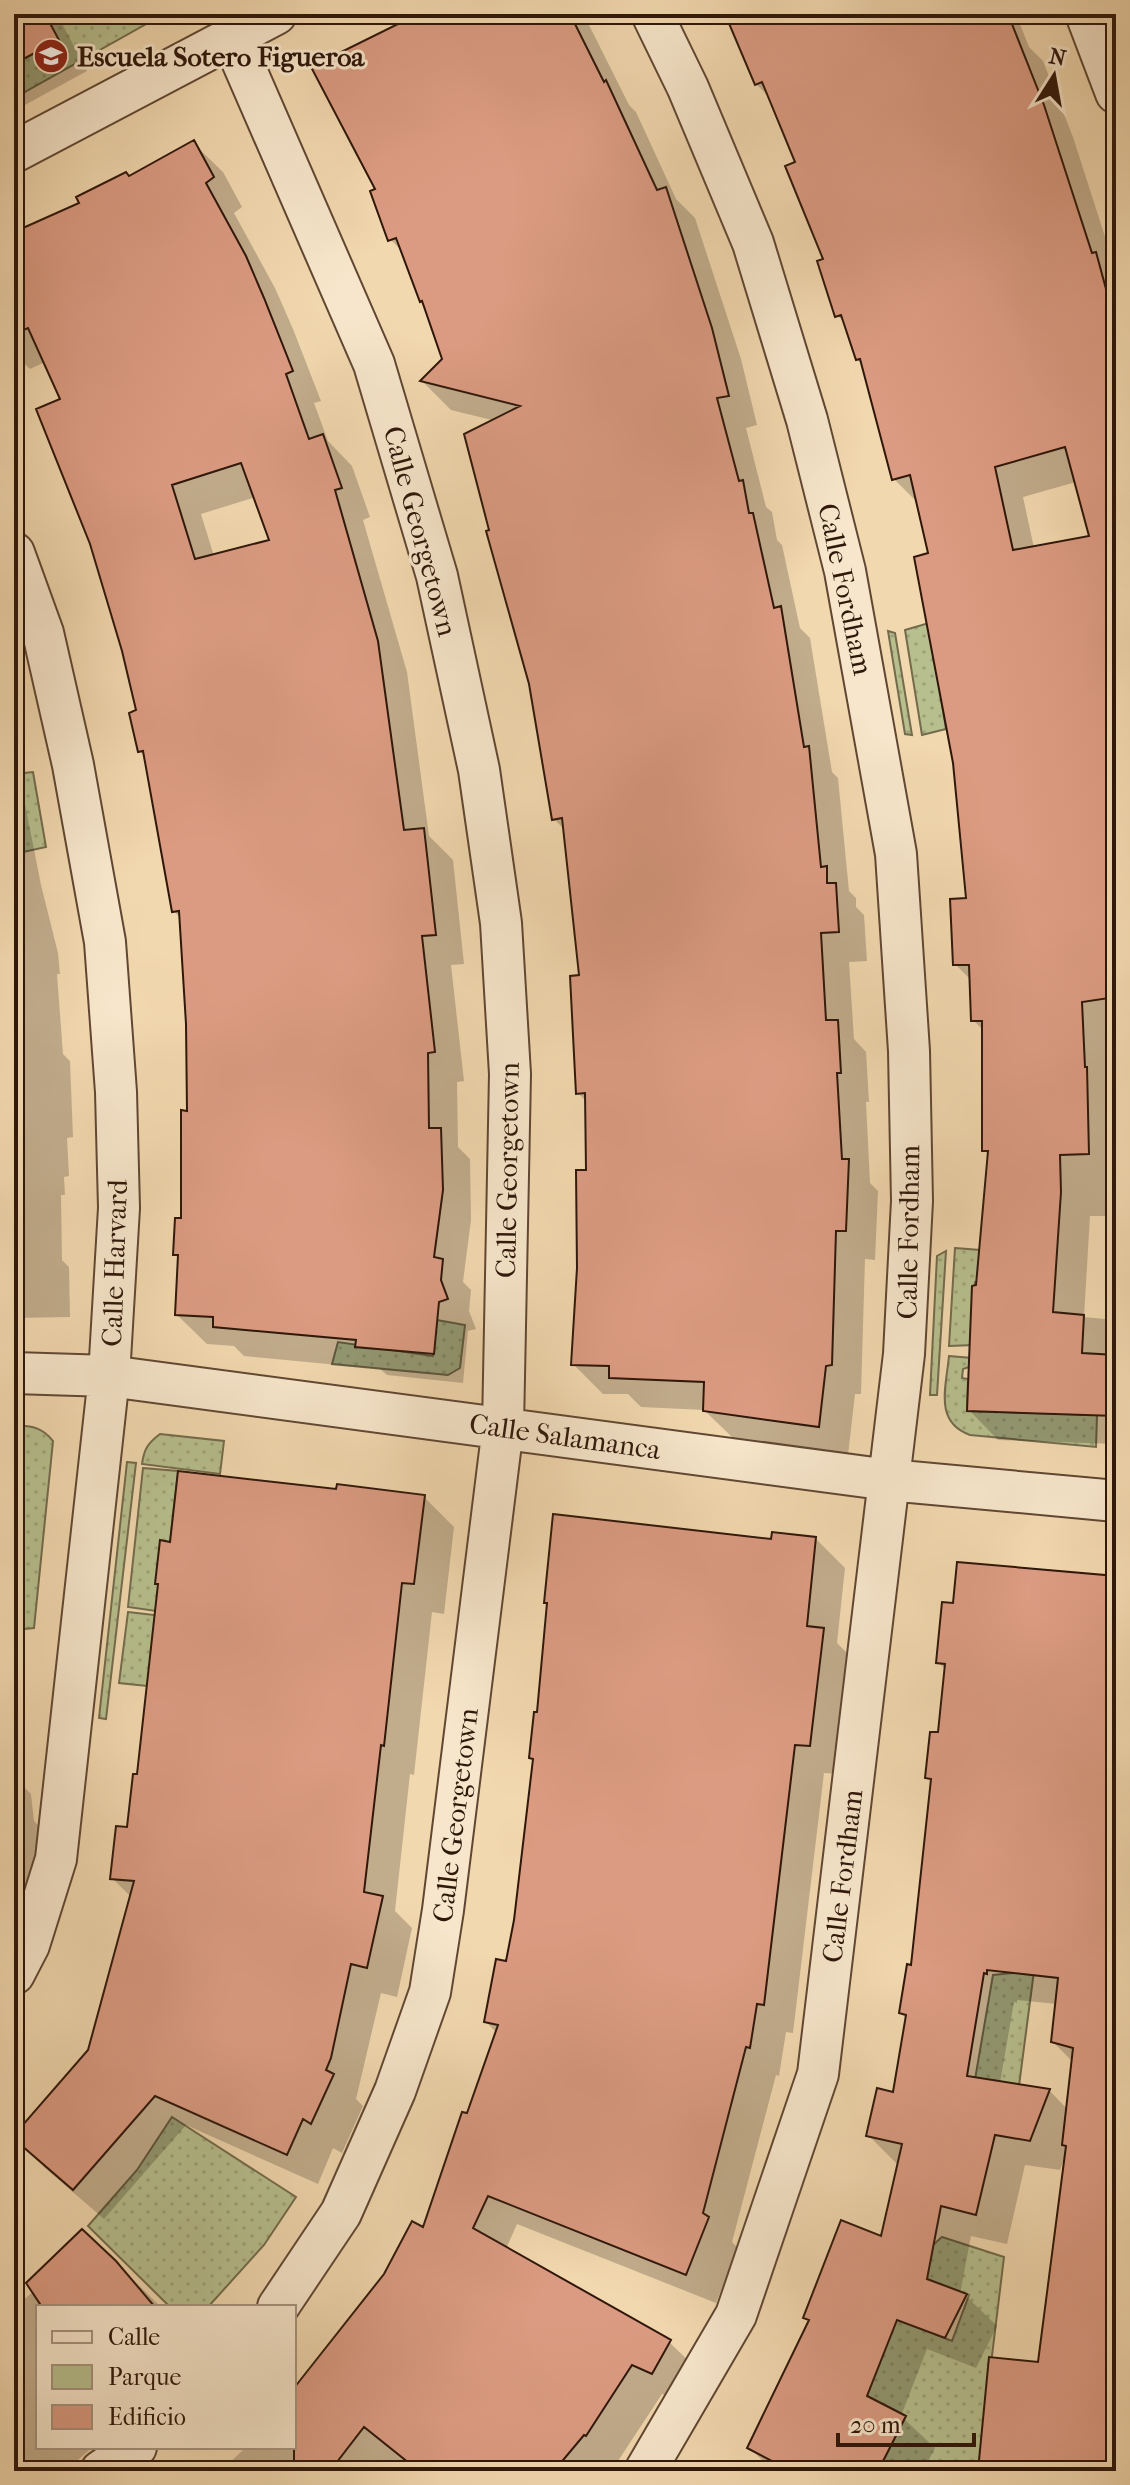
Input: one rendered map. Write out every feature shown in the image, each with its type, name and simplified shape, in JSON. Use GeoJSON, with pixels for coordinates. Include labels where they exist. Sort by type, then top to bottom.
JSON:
{"type":"FeatureCollection","features":[{"type":"Feature","properties":{"kind":"street"},"geometry":{"type":"LineString","coordinates":[[14,152],[276,14]]}},
{"type":"Feature","properties":{"kind":"street","name":"Calle Fordham"},"geometry":{"type":"LineString","coordinates":[[652,14],[688,88],[753,243],[807,420],[845,571],[896,854],[909,1051],[912,1201],[904,1354],[818,2074],[736,2315],[663,2464]]}},
{"type":"Feature","properties":{"kind":"street"},"geometry":{"type":"LineString","coordinates":[[1086,14],[1116,93]]}},
{"type":"Feature","properties":{"kind":"street","name":"Calle Georgetown"},"geometry":{"type":"LineString","coordinates":[[232,38],[374,364],[437,576],[479,770],[501,923],[510,1074],[503,1427],[430,1992],[395,2091],[341,2213],[279,2305]]}},
{"type":"Feature","properties":{"kind":"street","name":"Calle Harvard"},"geometry":{"type":"LineString","coordinates":[[14,553],[43,633],[73,765],[105,942],[116,1092],[119,1208],[109,1376],[56,1859],[29,1945],[14,1974]]}},
{"type":"Feature","properties":{"kind":"street","name":"Calle Salamanca"},"geometry":{"type":"LineString","coordinates":[[14,1373],[109,1376],[889,1480],[1116,1501]]}},
{"type":"Feature","properties":{"kind":"street"},"geometry":{"type":"LineString","coordinates":[[101,2471],[133,2449]]}},
{"type":"Feature","properties":{"kind":"green space","name":"Escuela Sotero Figueroa"},"geometry":{"type":"Polygon","coordinates":[[[45,14],[164,14],[14,98],[14,64],[58,40],[45,14]]]}},
{"type":"Feature","properties":{"kind":"green space"},"geometry":{"type":"Polygon","coordinates":[[[929,623],[946,729],[922,735],[905,630],[929,623]]]}},
{"type":"Feature","properties":{"kind":"green space"},"geometry":{"type":"Polygon","coordinates":[[[888,631],[895,633],[912,735],[905,734],[888,631]]]}},
{"type":"Feature","properties":{"kind":"green space"},"geometry":{"type":"Polygon","coordinates":[[[33,772],[46,847],[14,854],[14,774],[33,772]]]}},
{"type":"Feature","properties":{"kind":"green space"},"geometry":{"type":"Polygon","coordinates":[[[955,1248],[980,1250],[979,1281],[975,1282],[972,1315],[974,1345],[949,1346],[955,1248]]]}},
{"type":"Feature","properties":{"kind":"green space"},"geometry":{"type":"Polygon","coordinates":[[[946,1251],[937,1395],[930,1395],[937,1256],[946,1251]]]}},
{"type":"Feature","properties":{"kind":"green space"},"geometry":{"type":"Polygon","coordinates":[[[437,1320],[465,1325],[460,1368],[448,1375],[332,1364],[338,1342],[433,1356],[437,1320]]]}},
{"type":"Feature","properties":{"kind":"green space"},"geometry":{"type":"Polygon","coordinates":[[[949,1356],[972,1358],[972,1366],[963,1369],[962,1378],[968,1379],[967,1411],[1097,1415],[1096,1447],[970,1435],[959,1429],[951,1422],[945,1403],[949,1356]]]}},
{"type":"Feature","properties":{"kind":"green space"},"geometry":{"type":"Polygon","coordinates":[[[14,1425],[36,1428],[53,1441],[34,1628],[14,1630],[14,1425]]]}},
{"type":"Feature","properties":{"kind":"green space"},"geometry":{"type":"Polygon","coordinates":[[[160,1434],[224,1441],[220,1474],[142,1464],[147,1447],[160,1434]]]}},
{"type":"Feature","properties":{"kind":"green space"},"geometry":{"type":"Polygon","coordinates":[[[127,1462],[136,1463],[106,1719],[99,1718],[127,1462]]]}},
{"type":"Feature","properties":{"kind":"green space"},"geometry":{"type":"Polygon","coordinates":[[[143,1468],[178,1471],[170,1542],[156,1584],[280,1599],[205,1618],[128,1607],[143,1468]]]}},
{"type":"Feature","properties":{"kind":"green space"},"geometry":{"type":"Polygon","coordinates":[[[128,1612],[163,1616],[147,1686],[119,1683],[128,1612]]]}},
{"type":"Feature","properties":{"kind":"green space"},"geometry":{"type":"Polygon","coordinates":[[[1034,1971],[1017,2101],[973,2091],[993,1975],[1034,1971]]]}},
{"type":"Feature","properties":{"kind":"green space"},"geometry":{"type":"Polygon","coordinates":[[[172,2117],[296,2197],[264,2245],[210,2305],[168,2305],[88,2226],[137,2170],[172,2117]]]}},
{"type":"Feature","properties":{"kind":"green space"},"geometry":{"type":"Polygon","coordinates":[[[942,2237],[1004,2257],[978,2471],[878,2471],[906,2416],[844,2384],[897,2319],[952,2341],[969,2295],[916,2275],[924,2253],[942,2237]]]}},
{"type":"Feature","properties":{"kind":"building"},"geometry":{"type":"Polygon","coordinates":[[[14,14],[45,14],[59,40],[14,64],[14,14]]]}},
{"type":"Feature","properties":{"kind":"building"},"geometry":{"type":"Polygon","coordinates":[[[418,14],[570,14],[604,82],[606,80],[657,190],[666,187],[712,328],[729,396],[717,398],[739,481],[743,480],[749,513],[753,513],[774,608],[781,606],[804,747],[809,746],[821,867],[827,866],[827,883],[836,883],[839,932],[821,933],[826,1020],[838,1020],[841,1073],[837,1073],[842,1159],[849,1159],[846,1231],[836,1231],[832,1365],[826,1366],[819,1427],[703,1411],[704,1382],[609,1378],[609,1366],[571,1365],[577,1268],[576,1170],[586,1170],[585,1093],[576,1094],[570,976],[579,975],[562,818],[552,820],[529,684],[486,531],[489,530],[464,434],[520,406],[420,381],[442,359],[422,301],[396,238],[388,241],[370,191],[375,189],[311,67],[418,14]]]}},
{"type":"Feature","properties":{"kind":"building"},"geometry":{"type":"Polygon","coordinates":[[[725,14],[1008,14],[1044,105],[1092,253],[1096,252],[1116,326],[1116,997],[1082,1002],[1089,1154],[1060,1155],[1061,1192],[1053,1312],[1084,1315],[1082,1353],[1116,1355],[1116,1416],[967,1411],[972,1286],[976,1285],[988,1151],[982,1151],[982,1021],[971,1021],[969,965],[953,965],[950,899],[966,898],[953,763],[914,557],[928,553],[910,475],[892,480],[860,359],[856,360],[841,315],[835,317],[817,261],[823,259],[785,166],[795,162],[762,82],[755,85],[725,14]],[[1065,447],[995,467],[1013,550],[1089,536],[1065,447]]]}},
{"type":"Feature","properties":{"kind":"building"},"geometry":{"type":"Polygon","coordinates":[[[194,140],[214,177],[206,183],[246,256],[293,371],[286,374],[309,439],[323,434],[342,488],[335,490],[378,641],[404,830],[424,828],[436,935],[422,936],[435,1052],[428,1053],[429,1128],[441,1128],[443,1190],[434,1257],[443,1259],[441,1280],[448,1299],[439,1302],[434,1354],[355,1347],[356,1340],[213,1327],[213,1317],[175,1315],[178,1255],[173,1255],[175,1218],[181,1218],[181,1110],[187,1111],[186,1024],[179,911],[172,912],[143,751],[138,752],[129,713],[136,710],[122,651],[90,544],[36,409],[60,399],[28,328],[14,334],[14,232],[79,203],[76,197],[126,172],[129,176],[194,140]],[[241,463],[172,485],[195,559],[269,540],[241,463]]]}},
{"type":"Feature","properties":{"kind":"building"},"geometry":{"type":"Polygon","coordinates":[[[178,1471],[336,1489],[337,1484],[425,1495],[414,1584],[402,1583],[364,1892],[383,1896],[367,1968],[351,1964],[326,2070],[334,2074],[311,2124],[303,2119],[287,2155],[155,2096],[73,2190],[14,2139],[14,2135],[88,2050],[134,1881],[110,1879],[116,1826],[127,1827],[133,1774],[137,1774],[160,1540],[170,1542],[178,1471]]]}},
{"type":"Feature","properties":{"kind":"building"},"geometry":{"type":"Polygon","coordinates":[[[553,1514],[771,1539],[772,1532],[816,1537],[807,1626],[824,1628],[810,1746],[795,1745],[764,2005],[757,2004],[750,2048],[746,2047],[703,2213],[709,2217],[686,2275],[488,2196],[473,2228],[671,2340],[652,2374],[632,2365],[586,2436],[554,2471],[419,2471],[364,2427],[330,2471],[294,2471],[296,2385],[384,2274],[412,2221],[423,2227],[462,2112],[467,2113],[498,2025],[484,2022],[496,1959],[506,1961],[514,1920],[533,1759],[529,1758],[534,1712],[537,1712],[547,1603],[544,1603],[553,1514]]]}},
{"type":"Feature","properties":{"kind":"building"},"geometry":{"type":"Polygon","coordinates":[[[957,1562],[1116,1576],[1116,2423],[1111,2471],[978,2471],[989,2357],[1038,2362],[1066,2146],[1062,2145],[1073,2048],[1051,2042],[1058,1978],[987,1970],[967,2076],[1050,2089],[1030,2141],[995,2135],[976,2215],[941,2206],[927,2279],[967,2294],[945,2338],[897,2320],[867,2396],[906,2416],[878,2471],[791,2471],[747,2448],[809,2320],[803,2318],[841,2220],[881,2236],[902,2144],[866,2136],[877,2088],[893,2092],[906,2015],[899,2013],[907,1964],[911,1965],[931,1779],[925,1778],[930,1732],[938,1732],[945,1664],[936,1663],[942,1602],[953,1603],[957,1562]]]}},
{"type":"Feature","properties":{"kind":"building"},"geometry":{"type":"Polygon","coordinates":[[[82,2229],[116,2261],[153,2305],[41,2305],[26,2283],[82,2229]]]}},
{"type":"Feature","properties":{"kind":"place","name":"Escuela Sotero Figueroa"},"geometry":{"type":"Point","coordinates":[51,56]}}]}
